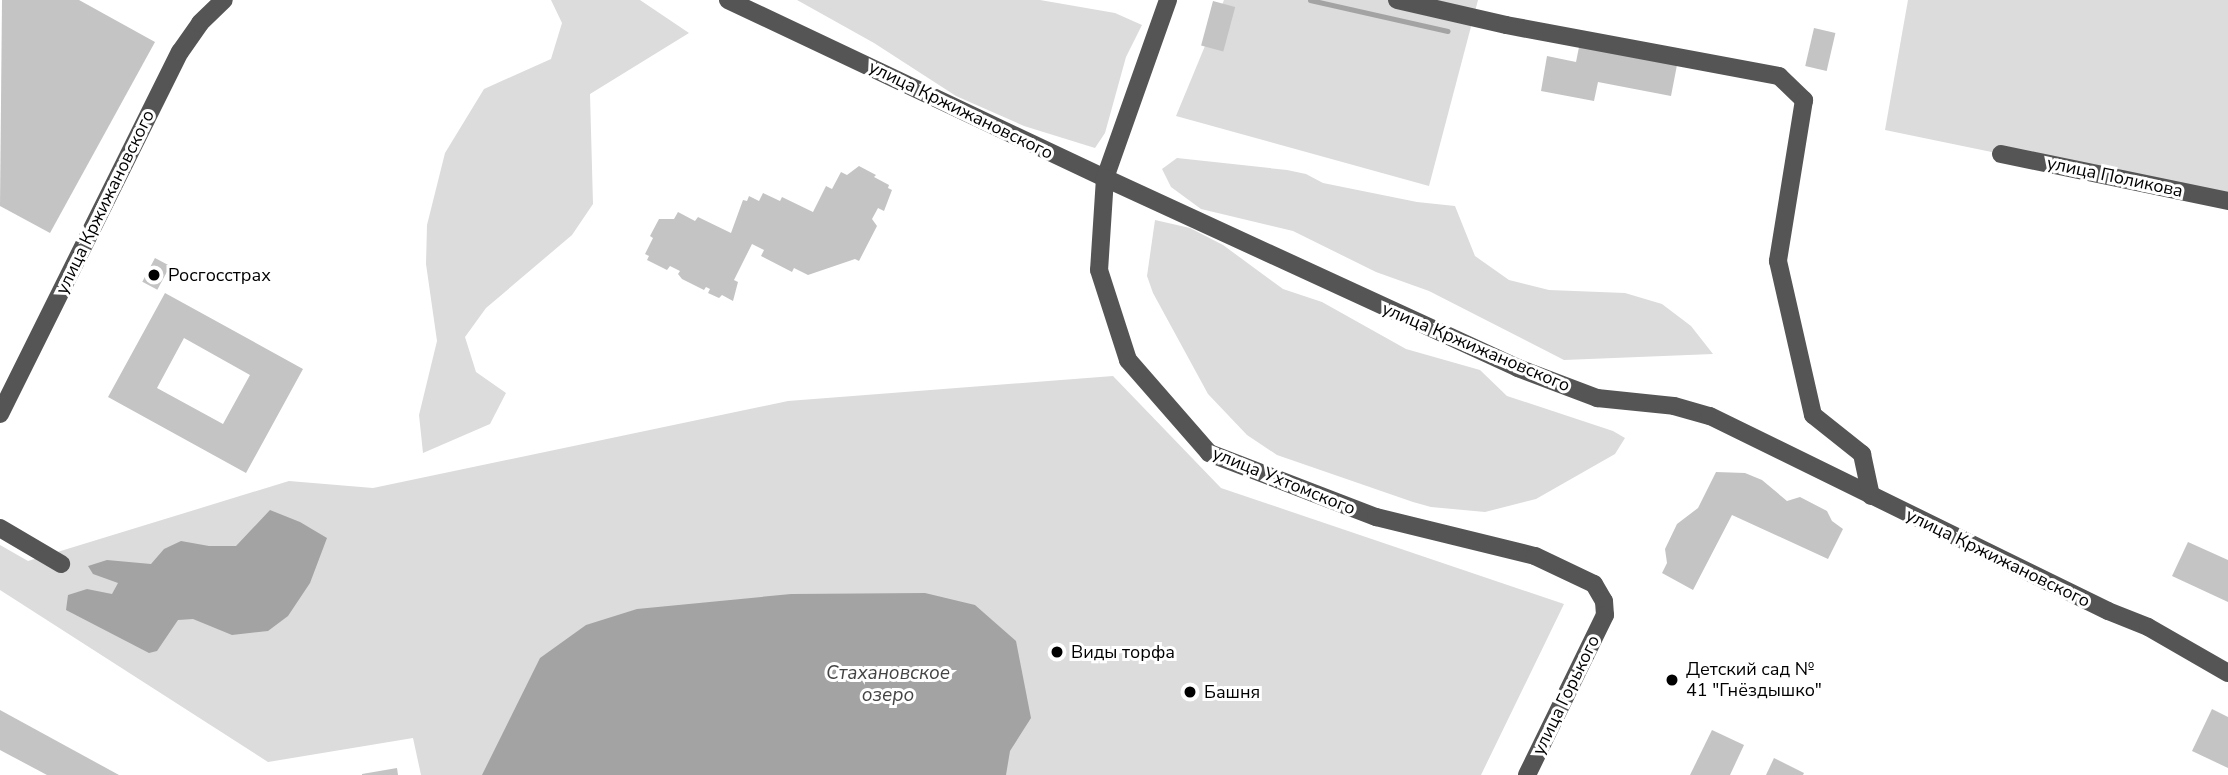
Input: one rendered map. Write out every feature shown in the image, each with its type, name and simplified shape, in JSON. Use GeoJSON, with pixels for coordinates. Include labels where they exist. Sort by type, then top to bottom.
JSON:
{"type":"FeatureCollection","features":[{"type":"Feature","properties":{"kind":"street","name":"улица Кржижановского"},"geometry":{"type":"LineString","coordinates":[[0,414],[180,52],[200,23],[223,0]]}},
{"type":"Feature","properties":{"kind":"street","name":"улица Кржижановского"},"geometry":{"type":"LineString","coordinates":[[728,0],[1105,178],[1518,368],[1597,398],[1674,406],[1710,416],[2108,611],[2148,627],[2228,673]]}},
{"type":"Feature","properties":{"kind":"street","name":"улица Ухтомского"},"geometry":{"type":"LineString","coordinates":[[1168,0],[1105,178],[1099,270],[1128,360],[1209,453],[1376,517],[1535,556],[1578,574],[1594,584],[1604,608]]}},
{"type":"Feature","properties":{"kind":"street"},"geometry":{"type":"LineString","coordinates":[[1397,0],[1506,25],[1779,76],[1804,100],[1777,261],[1813,415],[1862,454],[1871,496]]}},
{"type":"Feature","properties":{"kind":"street","name":"улица Поликова"},"geometry":{"type":"LineString","coordinates":[[2001,154],[2228,201]]}},
{"type":"Feature","properties":{"kind":"street"},"geometry":{"type":"LineString","coordinates":[[0,528],[61,564]]}},
{"type":"Feature","properties":{"kind":"street","name":"улица Горького"},"geometry":{"type":"LineString","coordinates":[[1527,775],[1604,608]]}},
{"type":"Feature","properties":{"kind":"shaded area"},"geometry":{"type":"Polygon","coordinates":[[[551,0],[640,0],[689,33],[590,94],[593,204],[572,235],[486,308],[465,337],[476,372],[506,393],[490,424],[423,453],[419,415],[437,341],[426,264],[427,225],[445,153],[484,89],[551,59],[562,23],[551,0]]]}},
{"type":"Feature","properties":{"kind":"shaded area"},"geometry":{"type":"Polygon","coordinates":[[[797,0],[1040,0],[1115,13],[1142,25],[1126,57],[1105,133],[1095,148],[1024,126],[956,96],[874,43],[797,0]]]}},
{"type":"Feature","properties":{"kind":"shaded area"},"geometry":{"type":"Polygon","coordinates":[[[1224,0],[1478,0],[1429,186],[1176,116],[1224,0]]]}},
{"type":"Feature","properties":{"kind":"shaded area"},"geometry":{"type":"Polygon","coordinates":[[[1908,0],[2228,0],[2228,201],[1885,130],[1908,0]]]}},
{"type":"Feature","properties":{"kind":"shaded area"},"geometry":{"type":"Polygon","coordinates":[[[1177,158],[1287,170],[1306,174],[1323,183],[1417,202],[1455,206],[1475,256],[1509,280],[1549,290],[1625,293],[1662,304],[1691,326],[1713,354],[1564,360],[1429,291],[1376,272],[1293,231],[1201,209],[1171,187],[1162,169],[1177,158]]]}},
{"type":"Feature","properties":{"kind":"shaded area"},"geometry":{"type":"Polygon","coordinates":[[[1155,220],[1190,228],[1223,245],[1283,289],[1322,302],[1406,349],[1480,370],[1507,396],[1613,431],[1625,438],[1615,454],[1536,499],[1485,512],[1431,507],[1277,455],[1247,435],[1208,394],[1153,293],[1147,276],[1155,220]]]}},
{"type":"Feature","properties":{"kind":"shaded area"},"geometry":{"type":"Polygon","coordinates":[[[1113,376],[1221,488],[1564,604],[1481,775],[421,775],[413,738],[268,762],[0,590],[0,545],[28,561],[289,481],[373,488],[788,401],[1113,376]]]}},
{"type":"Feature","properties":{"kind":"water"},"geometry":{"type":"Polygon","coordinates":[[[270,510],[300,522],[327,538],[310,583],[288,616],[268,631],[232,635],[193,619],[178,620],[157,651],[149,653],[66,610],[68,595],[87,589],[112,594],[118,583],[93,574],[88,566],[107,560],[151,564],[164,549],[181,541],[209,546],[236,546],[270,510]]]}},
{"type":"Feature","properties":{"kind":"water","name":"Стахановское озеро"},"geometry":{"type":"Polygon","coordinates":[[[925,593],[975,605],[1016,641],[1031,718],[1010,751],[1006,775],[482,775],[540,658],[586,625],[637,609],[791,594],[925,593]]]}},
{"type":"Feature","properties":{"kind":"building"},"geometry":{"type":"Polygon","coordinates":[[[2,0],[79,0],[155,42],[50,233],[0,206],[2,0]]]}},
{"type":"Feature","properties":{"kind":"building"},"geometry":{"type":"Polygon","coordinates":[[[1213,1],[1235,7],[1223,51],[1201,45],[1213,1]]]}},
{"type":"Feature","properties":{"kind":"building"},"geometry":{"type":"Polygon","coordinates":[[[1814,28],[1835,33],[1827,71],[1805,66],[1814,28]]]}},
{"type":"Feature","properties":{"kind":"building"},"geometry":{"type":"Polygon","coordinates":[[[1579,47],[1677,65],[1671,96],[1598,82],[1594,101],[1541,91],[1547,56],[1576,62],[1579,47]]]}},
{"type":"Feature","properties":{"kind":"building"},"geometry":{"type":"Polygon","coordinates":[[[859,166],[876,175],[874,177],[889,185],[888,188],[892,190],[884,211],[878,208],[872,219],[877,226],[859,261],[855,259],[808,275],[794,268],[792,272],[761,256],[764,250],[752,244],[734,280],[738,282],[733,301],[722,295],[719,298],[708,293],[710,289],[706,287],[704,290],[682,279],[678,274],[680,271],[670,266],[667,270],[647,260],[649,256],[645,254],[653,238],[650,236],[659,219],[674,219],[678,212],[695,221],[698,217],[731,233],[743,200],[747,201],[749,196],[759,201],[763,193],[780,201],[782,197],[813,212],[826,186],[832,189],[841,172],[847,175],[859,166]]]}},
{"type":"Feature","properties":{"kind":"building"},"geometry":{"type":"Polygon","coordinates":[[[155,258],[170,266],[157,290],[142,282],[155,258]]]}},
{"type":"Feature","properties":{"kind":"building"},"geometry":{"type":"Polygon","coordinates":[[[165,293],[303,369],[246,473],[108,397],[165,293]],[[184,338],[157,388],[223,424],[250,375],[184,338]]]}},
{"type":"Feature","properties":{"kind":"building"},"geometry":{"type":"Polygon","coordinates":[[[1716,472],[1745,473],[1762,480],[1787,501],[1800,497],[1827,511],[1832,521],[1843,529],[1828,559],[1732,515],[1693,590],[1662,573],[1667,563],[1665,549],[1677,524],[1698,508],[1716,472]]]}},
{"type":"Feature","properties":{"kind":"building"},"geometry":{"type":"Polygon","coordinates":[[[2188,542],[2228,560],[2228,602],[2172,576],[2188,542]]]}},
{"type":"Feature","properties":{"kind":"building"},"geometry":{"type":"Polygon","coordinates":[[[2212,709],[2228,717],[2228,768],[2192,751],[2212,709]]]}},
{"type":"Feature","properties":{"kind":"building"},"geometry":{"type":"Polygon","coordinates":[[[0,710],[119,775],[47,775],[0,750],[0,710]]]}},
{"type":"Feature","properties":{"kind":"building"},"geometry":{"type":"Polygon","coordinates":[[[1712,730],[1744,745],[1730,775],[1690,775],[1712,730]]]}},
{"type":"Feature","properties":{"kind":"building"},"geometry":{"type":"Polygon","coordinates":[[[1774,758],[1804,773],[1803,775],[1766,775],[1774,758]]]}},
{"type":"Feature","properties":{"kind":"building"},"geometry":{"type":"Polygon","coordinates":[[[397,768],[398,775],[362,775],[362,774],[397,768]]]}},
{"type":"Feature","properties":{"kind":"waterway"},"geometry":{"type":"LineString","coordinates":[[1310,0],[1448,31]]}},
{"type":"Feature","properties":{"kind":"place","name":"Росгосстрах"},"geometry":{"type":"Point","coordinates":[154,275]}},
{"type":"Feature","properties":{"kind":"place","name":"Виды торфа"},"geometry":{"type":"Point","coordinates":[1057,652]}},
{"type":"Feature","properties":{"kind":"place","name":"Детский сад № 41 \"Гнёздышко\""},"geometry":{"type":"Point","coordinates":[1672,680]}},
{"type":"Feature","properties":{"kind":"place","name":"Башня"},"geometry":{"type":"Point","coordinates":[1190,692]}}]}
